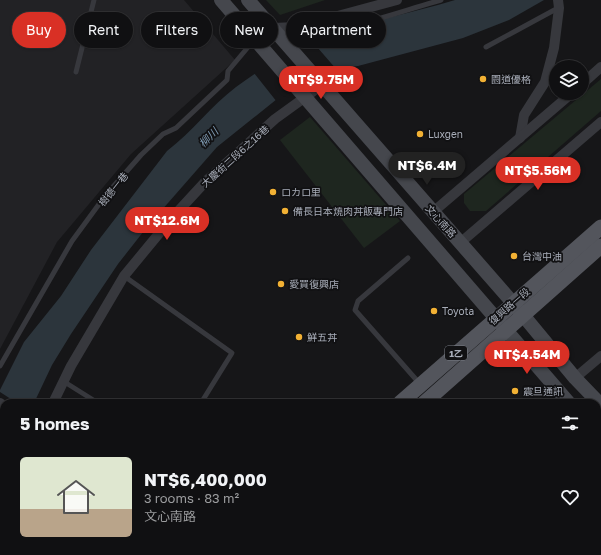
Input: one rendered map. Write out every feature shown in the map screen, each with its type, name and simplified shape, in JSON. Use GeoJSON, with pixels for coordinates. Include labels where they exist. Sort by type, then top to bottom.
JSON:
{"type":"FeatureCollection","features":[{"type":"Feature","properties":{"kind":"main road"},"geometry":{"type":"LineString","coordinates":[[221,0],[231,12]]}},
{"type":"Feature","properties":{"kind":"main road","name":"文心南路"},"geometry":{"type":"LineString","coordinates":[[248,0],[259,12]]}},
{"type":"Feature","properties":{"kind":"main road","name":"文心南路"},"geometry":{"type":"LineString","coordinates":[[278,34],[518,309],[575,378],[595,399]]}},
{"type":"Feature","properties":{"kind":"main road"},"geometry":{"type":"LineString","coordinates":[[263,48],[565,399]]}},
{"type":"Feature","properties":{"kind":"main road","name":"復興路一段"},"geometry":{"type":"LineString","coordinates":[[428,399],[505,330],[518,309],[601,227]]}},
{"type":"Feature","properties":{"kind":"main road","name":"復興路一段"},"geometry":{"type":"LineString","coordinates":[[405,399],[496,318],[518,309],[601,246]]}},
{"type":"Feature","properties":{"kind":"street"},"geometry":{"type":"LineString","coordinates":[[278,28],[297,27],[397,0]]}},
{"type":"Feature","properties":{"kind":"street"},"geometry":{"type":"LineString","coordinates":[[520,138],[524,115],[545,82],[554,48],[558,4],[567,0]]}},
{"type":"Feature","properties":{"kind":"street"},"geometry":{"type":"LineString","coordinates":[[589,78],[601,67]]}},
{"type":"Feature","properties":{"kind":"street","name":"大慶街二段6之16巷"},"geometry":{"type":"LineString","coordinates":[[55,399],[63,381],[124,276],[171,219],[206,181],[302,94],[319,82]]}},
{"type":"Feature","properties":{"kind":"street"},"geometry":{"type":"LineString","coordinates":[[433,212],[564,100]]}},
{"type":"Feature","properties":{"kind":"street"},"geometry":{"type":"LineString","coordinates":[[460,243],[601,122]]}},
{"type":"Feature","properties":{"kind":"street"},"geometry":{"type":"LineString","coordinates":[[575,378],[601,356]]}},
{"type":"Feature","properties":{"kind":"lane"},"geometry":{"type":"LineString","coordinates":[[76,72],[94,0]]}},
{"type":"Feature","properties":{"kind":"lane"},"geometry":{"type":"LineString","coordinates":[[278,30],[311,34],[366,22],[441,0]]}},
{"type":"Feature","properties":{"kind":"lane"},"geometry":{"type":"LineString","coordinates":[[486,47],[558,4]]}},
{"type":"Feature","properties":{"kind":"lane","name":"樹德一巷"},"geometry":{"type":"LineString","coordinates":[[0,366],[72,241],[105,196],[141,155],[163,134],[176,128],[227,80],[228,72],[248,48]]}},
{"type":"Feature","properties":{"kind":"lane"},"geometry":{"type":"LineString","coordinates":[[408,258],[358,301],[355,310],[421,385]]}},
{"type":"Feature","properties":{"kind":"lane"},"geometry":{"type":"LineString","coordinates":[[124,276],[232,353],[203,399]]}},
{"type":"Feature","properties":{"kind":"lane"},"geometry":{"type":"LineString","coordinates":[[63,381],[92,399]]}},
{"type":"Feature","properties":{"kind":"shaded area"},"geometry":{"type":"Polygon","coordinates":[[[0,0],[184,0],[194,12],[141,12],[141,48],[212,48],[212,33],[220,42],[220,48],[225,48],[235,60],[131,154],[57,242],[0,349],[0,0]]]}},
{"type":"Feature","properties":{"kind":"shaded area"},"geometry":{"type":"Polygon","coordinates":[[[266,0],[325,0],[280,15],[266,0]]]}},
{"type":"Feature","properties":{"kind":"shaded area"},"geometry":{"type":"Polygon","coordinates":[[[601,79],[601,111],[486,211],[470,211],[464,203],[464,194],[576,100],[589,100],[589,89],[601,79]]]}},
{"type":"Feature","properties":{"kind":"shaded area"},"geometry":{"type":"Polygon","coordinates":[[[310,117],[400,221],[364,248],[280,140],[310,117]]]}},
{"type":"Feature","properties":{"kind":"water","name":"柳川"},"geometry":{"type":"Polygon","coordinates":[[[455,0],[544,0],[509,20],[463,38],[358,66],[315,72],[277,99],[217,147],[147,227],[118,264],[71,334],[52,365],[36,399],[0,399],[0,390],[24,342],[61,296],[91,250],[167,151],[185,136],[227,94],[268,65],[299,48],[386,48],[386,18],[455,0]]]}},
{"type":"Feature","properties":{"kind":"pier"},"geometry":{"type":"Polygon","coordinates":[[[294,48],[318,48],[337,70],[315,74],[277,102],[254,73],[284,53],[294,48]]]}},
{"type":"Feature","properties":{"kind":"pier"},"geometry":{"type":"Polygon","coordinates":[[[0,392],[11,399],[0,399],[0,392]]]}},
{"type":"Feature","properties":{"kind":"place","name":"園道優格"},"geometry":{"type":"Point","coordinates":[483,79]}},
{"type":"Feature","properties":{"kind":"place","name":"Luxgen"},"geometry":{"type":"Point","coordinates":[420,134]}},
{"type":"Feature","properties":{"kind":"place","name":"ロカロ里"},"geometry":{"type":"Point","coordinates":[273,192]}},
{"type":"Feature","properties":{"kind":"place","name":"備長日本燒肉丼飯專門店"},"geometry":{"type":"Point","coordinates":[285,211]}},
{"type":"Feature","properties":{"kind":"place","name":"台灣中油"},"geometry":{"type":"Point","coordinates":[514,256]}},
{"type":"Feature","properties":{"kind":"place","name":"愛買復興店"},"geometry":{"type":"Point","coordinates":[281,284]}},
{"type":"Feature","properties":{"kind":"place","name":"Toyota"},"geometry":{"type":"Point","coordinates":[434,311]}},
{"type":"Feature","properties":{"kind":"place","name":"鮮五丼"},"geometry":{"type":"Point","coordinates":[299,337]}},
{"type":"Feature","properties":{"kind":"place","name":"震旦通訊"},"geometry":{"type":"Point","coordinates":[515,391]}}]}
